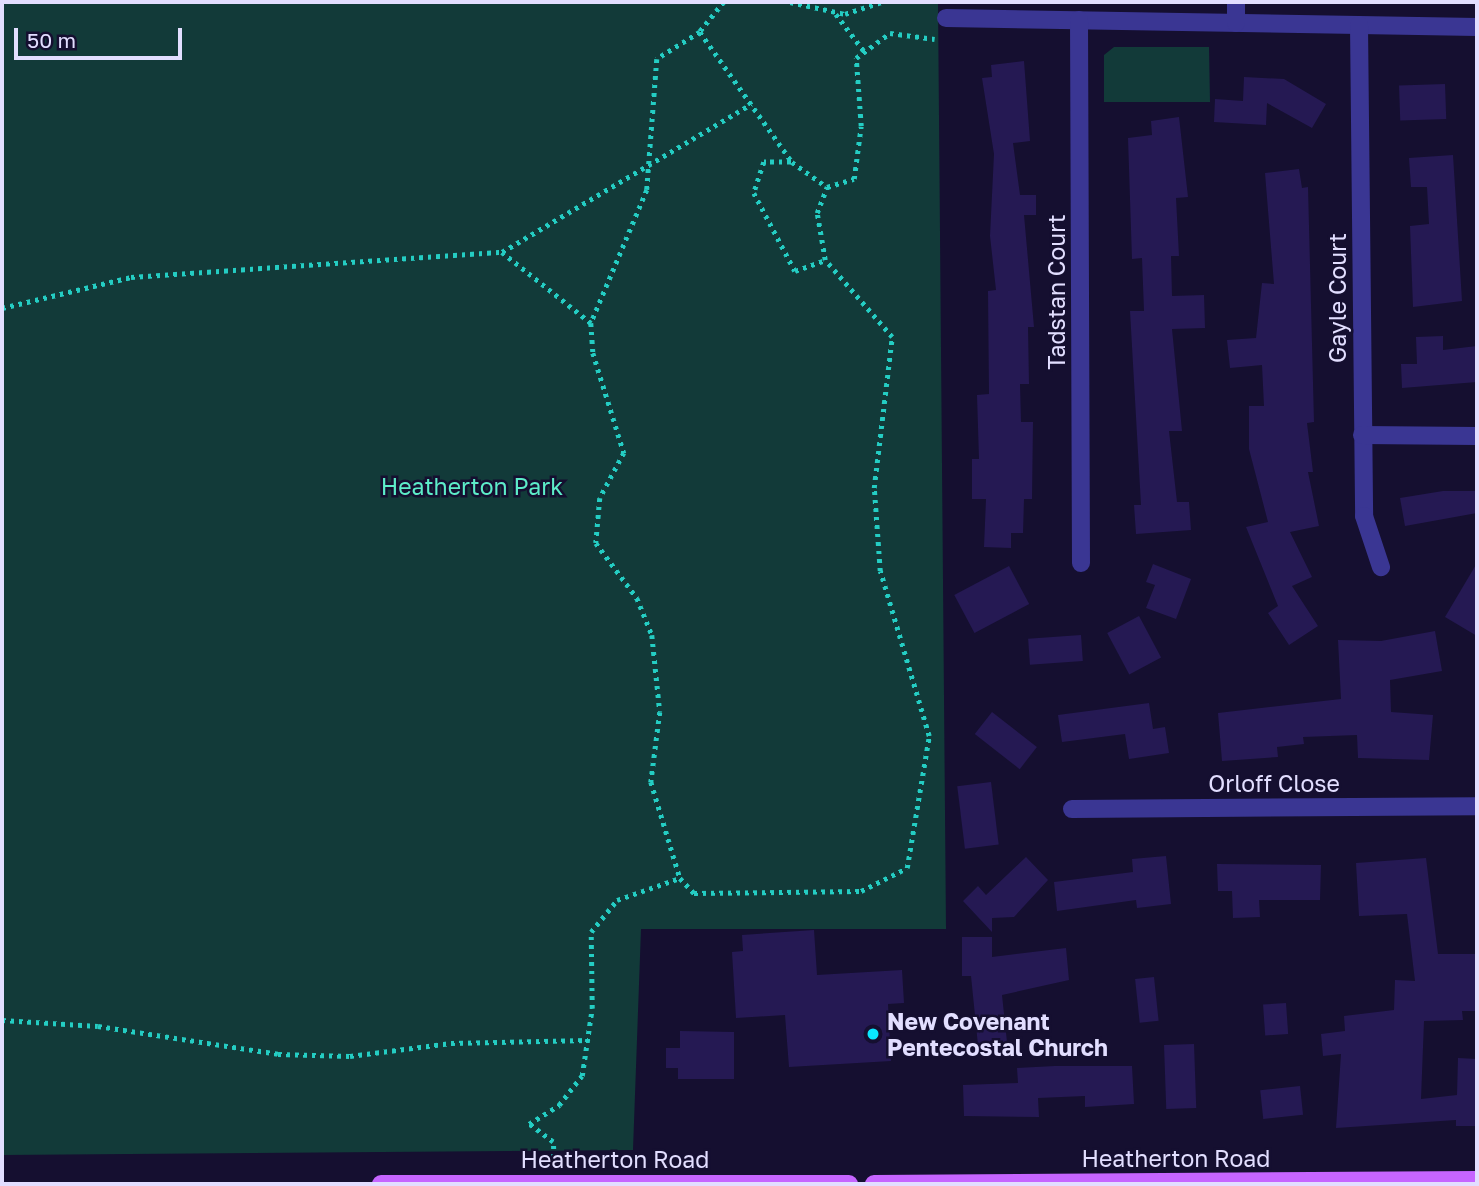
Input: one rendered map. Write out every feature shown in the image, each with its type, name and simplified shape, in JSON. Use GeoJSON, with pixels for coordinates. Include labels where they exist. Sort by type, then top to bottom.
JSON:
{"type":"FeatureCollection","features":[{"type":"Feature","properties":{"kind":"main road","name":"Heatherton Road"},"geometry":{"type":"LineString","coordinates":[[874,1184],[1477,1180]]}},
{"type":"Feature","properties":{"kind":"main road","name":"Heatherton Road"},"geometry":{"type":"LineString","coordinates":[[381,1184],[849,1184]]}},
{"type":"Feature","properties":{"kind":"street"},"geometry":{"type":"LineString","coordinates":[[1236,2],[1236,23]]}},
{"type":"Feature","properties":{"kind":"street"},"geometry":{"type":"LineString","coordinates":[[946,18],[1477,27]]}},
{"type":"Feature","properties":{"kind":"street","name":"Tadstan Court"},"geometry":{"type":"LineString","coordinates":[[1079,20],[1082,563]]}},
{"type":"Feature","properties":{"kind":"street","name":"Gayle Court"},"geometry":{"type":"LineString","coordinates":[[1359,25],[1364,516],[1381,568]]}},
{"type":"Feature","properties":{"kind":"street"},"geometry":{"type":"LineString","coordinates":[[1362,435],[1477,436]]}},
{"type":"Feature","properties":{"kind":"street","name":"Orloff Close"},"geometry":{"type":"LineString","coordinates":[[1072,808],[1477,806]]}},
{"type":"Feature","properties":{"kind":"path"},"geometry":{"type":"LineString","coordinates":[[724,2],[700,32],[657,59],[648,170],[634,231],[592,323],[593,353],[624,453],[600,498],[596,543],[637,598],[652,635],[660,712],[651,782],[680,878],[694,892],[860,891],[907,867],[929,736],[880,571],[874,488],[892,337],[825,260],[817,213],[827,187]]}},
{"type":"Feature","properties":{"kind":"path"},"geometry":{"type":"LineString","coordinates":[[790,2],[836,13],[881,2]]}},
{"type":"Feature","properties":{"kind":"path"},"geometry":{"type":"LineString","coordinates":[[836,13],[864,51]]}},
{"type":"Feature","properties":{"kind":"path"},"geometry":{"type":"LineString","coordinates":[[700,32],[792,162],[827,187]]}},
{"type":"Feature","properties":{"kind":"path"},"geometry":{"type":"LineString","coordinates":[[827,187],[854,179],[861,126],[856,58],[890,33],[936,39]]}},
{"type":"Feature","properties":{"kind":"path"},"geometry":{"type":"LineString","coordinates":[[2,308],[131,277],[502,252],[648,170],[751,104]]}},
{"type":"Feature","properties":{"kind":"path"},"geometry":{"type":"LineString","coordinates":[[792,162],[764,162],[754,194],[795,271],[825,260]]}},
{"type":"Feature","properties":{"kind":"path"},"geometry":{"type":"LineString","coordinates":[[502,252],[592,323]]}},
{"type":"Feature","properties":{"kind":"path"},"geometry":{"type":"LineString","coordinates":[[547,1184],[556,1162],[553,1142],[529,1124],[559,1105],[582,1076],[588,1040],[591,932],[617,900],[680,878]]}},
{"type":"Feature","properties":{"kind":"path"},"geometry":{"type":"LineString","coordinates":[[2,1020],[98,1026],[278,1054],[351,1056],[451,1043],[588,1040]]}},
{"type":"Feature","properties":{"kind":"green space","name":"Heatherton Park"},"geometry":{"type":"Polygon","coordinates":[[[2,2],[938,2],[946,929],[641,929],[633,1150],[2,1155],[2,2]]]}},
{"type":"Feature","properties":{"kind":"green space"},"geometry":{"type":"Polygon","coordinates":[[[1114,47],[1209,47],[1210,102],[1104,102],[1104,55],[1114,47]]]}},
{"type":"Feature","properties":{"kind":"building"},"geometry":{"type":"Polygon","coordinates":[[[1024,61],[1030,141],[1013,143],[1020,195],[1036,195],[1036,215],[1024,215],[1034,327],[1028,327],[1029,384],[1020,384],[1021,422],[1033,422],[1032,499],[1024,499],[1023,533],[1011,533],[1011,548],[984,547],[986,499],[972,499],[972,459],[979,459],[977,395],[989,394],[988,291],[996,290],[990,236],[994,154],[982,78],[992,77],[991,65],[1024,61]]]}},
{"type":"Feature","properties":{"kind":"building"},"geometry":{"type":"Polygon","coordinates":[[[1244,77],[1284,79],[1326,104],[1312,128],[1267,103],[1266,125],[1214,122],[1215,99],[1243,101],[1244,77]]]}},
{"type":"Feature","properties":{"kind":"building"},"geometry":{"type":"Polygon","coordinates":[[[1445,84],[1446,119],[1400,121],[1399,86],[1445,84]]]}},
{"type":"Feature","properties":{"kind":"building"},"geometry":{"type":"Polygon","coordinates":[[[1179,117],[1188,197],[1176,198],[1179,256],[1171,256],[1172,296],[1204,295],[1205,328],[1172,329],[1182,431],[1169,431],[1177,502],[1189,502],[1191,530],[1136,534],[1134,505],[1141,505],[1130,311],[1144,311],[1142,258],[1132,259],[1128,138],[1152,135],[1151,121],[1179,117]]]}},
{"type":"Feature","properties":{"kind":"building"},"geometry":{"type":"Polygon","coordinates":[[[1453,155],[1462,301],[1413,307],[1410,226],[1429,224],[1427,187],[1411,187],[1409,158],[1453,155]]]}},
{"type":"Feature","properties":{"kind":"building"},"geometry":{"type":"Polygon","coordinates":[[[1299,169],[1302,188],[1308,187],[1314,422],[1307,423],[1313,472],[1308,472],[1319,526],[1290,532],[1312,577],[1292,586],[1318,626],[1289,645],[1268,613],[1278,606],[1246,527],[1268,522],[1249,449],[1249,406],[1264,406],[1262,365],[1230,368],[1227,340],[1256,338],[1262,283],[1274,284],[1265,173],[1299,169]]]}},
{"type":"Feature","properties":{"kind":"building"},"geometry":{"type":"Polygon","coordinates":[[[1443,336],[1443,350],[1477,346],[1477,382],[1402,388],[1401,364],[1417,364],[1416,337],[1443,336]]]}},
{"type":"Feature","properties":{"kind":"building"},"geometry":{"type":"Polygon","coordinates":[[[1443,491],[1477,491],[1477,513],[1405,526],[1400,498],[1443,491]]]}},
{"type":"Feature","properties":{"kind":"building"},"geometry":{"type":"Polygon","coordinates":[[[1477,563],[1477,636],[1445,617],[1477,563]]]}},
{"type":"Feature","properties":{"kind":"building"},"geometry":{"type":"Polygon","coordinates":[[[1153,564],[1191,579],[1176,619],[1146,608],[1155,585],[1146,582],[1153,564]]]}},
{"type":"Feature","properties":{"kind":"building"},"geometry":{"type":"Polygon","coordinates":[[[1009,566],[1029,604],[974,633],[954,595],[1009,566]]]}},
{"type":"Feature","properties":{"kind":"building"},"geometry":{"type":"Polygon","coordinates":[[[1139,616],[1161,657],[1129,674],[1107,633],[1139,616]]]}},
{"type":"Feature","properties":{"kind":"building"},"geometry":{"type":"Polygon","coordinates":[[[1435,631],[1442,671],[1390,680],[1391,712],[1433,715],[1429,760],[1358,758],[1357,735],[1303,737],[1304,744],[1277,747],[1278,757],[1222,761],[1218,713],[1341,699],[1338,640],[1381,641],[1435,631]]]}},
{"type":"Feature","properties":{"kind":"building"},"geometry":{"type":"Polygon","coordinates":[[[1081,635],[1083,661],[1030,665],[1028,639],[1081,635]]]}},
{"type":"Feature","properties":{"kind":"building"},"geometry":{"type":"Polygon","coordinates":[[[1149,703],[1153,729],[1165,727],[1169,753],[1129,759],[1125,734],[1062,742],[1058,715],[1149,703]]]}},
{"type":"Feature","properties":{"kind":"building"},"geometry":{"type":"Polygon","coordinates":[[[992,712],[1037,747],[1020,769],[975,734],[992,712]]]}},
{"type":"Feature","properties":{"kind":"building"},"geometry":{"type":"Polygon","coordinates":[[[991,782],[999,845],[965,849],[957,786],[991,782]]]}},
{"type":"Feature","properties":{"kind":"building"},"geometry":{"type":"Polygon","coordinates":[[[1166,856],[1171,904],[1137,908],[1136,900],[1057,911],[1054,882],[1133,872],[1132,859],[1166,856]]]}},
{"type":"Feature","properties":{"kind":"building"},"geometry":{"type":"Polygon","coordinates":[[[1026,857],[1048,880],[1014,917],[992,918],[992,932],[963,901],[978,886],[986,895],[1026,857]]]}},
{"type":"Feature","properties":{"kind":"building"},"geometry":{"type":"Polygon","coordinates":[[[1426,858],[1438,954],[1477,954],[1477,1011],[1462,1011],[1463,1020],[1424,1021],[1421,1099],[1457,1095],[1458,1058],[1477,1059],[1477,1126],[1456,1126],[1456,1120],[1336,1128],[1341,1054],[1323,1056],[1321,1034],[1345,1031],[1344,1016],[1394,1010],[1395,980],[1415,981],[1407,914],[1359,916],[1356,863],[1426,858]]]}},
{"type":"Feature","properties":{"kind":"building"},"geometry":{"type":"Polygon","coordinates":[[[1217,864],[1321,865],[1320,900],[1259,900],[1260,917],[1233,918],[1232,891],[1218,891],[1217,864]]]}},
{"type":"Feature","properties":{"kind":"building"},"geometry":{"type":"Polygon","coordinates":[[[814,930],[817,975],[902,970],[904,1003],[888,1004],[891,1061],[789,1067],[785,1015],[736,1018],[732,952],[743,951],[742,935],[814,930]]]}},
{"type":"Feature","properties":{"kind":"building"},"geometry":{"type":"Polygon","coordinates":[[[962,937],[992,937],[992,957],[1066,948],[1069,980],[1002,995],[1007,1042],[978,1045],[971,976],[962,976],[962,937]]]}},
{"type":"Feature","properties":{"kind":"building"},"geometry":{"type":"Polygon","coordinates":[[[1154,977],[1159,1021],[1140,1023],[1135,979],[1154,977]]]}},
{"type":"Feature","properties":{"kind":"building"},"geometry":{"type":"Polygon","coordinates":[[[1286,1003],[1288,1034],[1265,1036],[1263,1005],[1286,1003]]]}},
{"type":"Feature","properties":{"kind":"building"},"geometry":{"type":"Polygon","coordinates":[[[680,1031],[734,1032],[734,1079],[678,1079],[678,1068],[666,1068],[666,1048],[680,1048],[680,1031]]]}},
{"type":"Feature","properties":{"kind":"building"},"geometry":{"type":"Polygon","coordinates":[[[1194,1044],[1196,1108],[1166,1109],[1164,1045],[1194,1044]]]}},
{"type":"Feature","properties":{"kind":"building"},"geometry":{"type":"Polygon","coordinates":[[[1132,1066],[1134,1104],[1085,1107],[1085,1096],[1038,1098],[1039,1117],[964,1116],[963,1085],[1018,1083],[1017,1068],[1132,1066]]]}},
{"type":"Feature","properties":{"kind":"building"},"geometry":{"type":"Polygon","coordinates":[[[1300,1086],[1303,1115],[1263,1119],[1260,1090],[1300,1086]]]}},
{"type":"Feature","properties":{"kind":"place","name":"New Covenant Pentecostal Church"},"geometry":{"type":"Point","coordinates":[873,1034]}}]}
